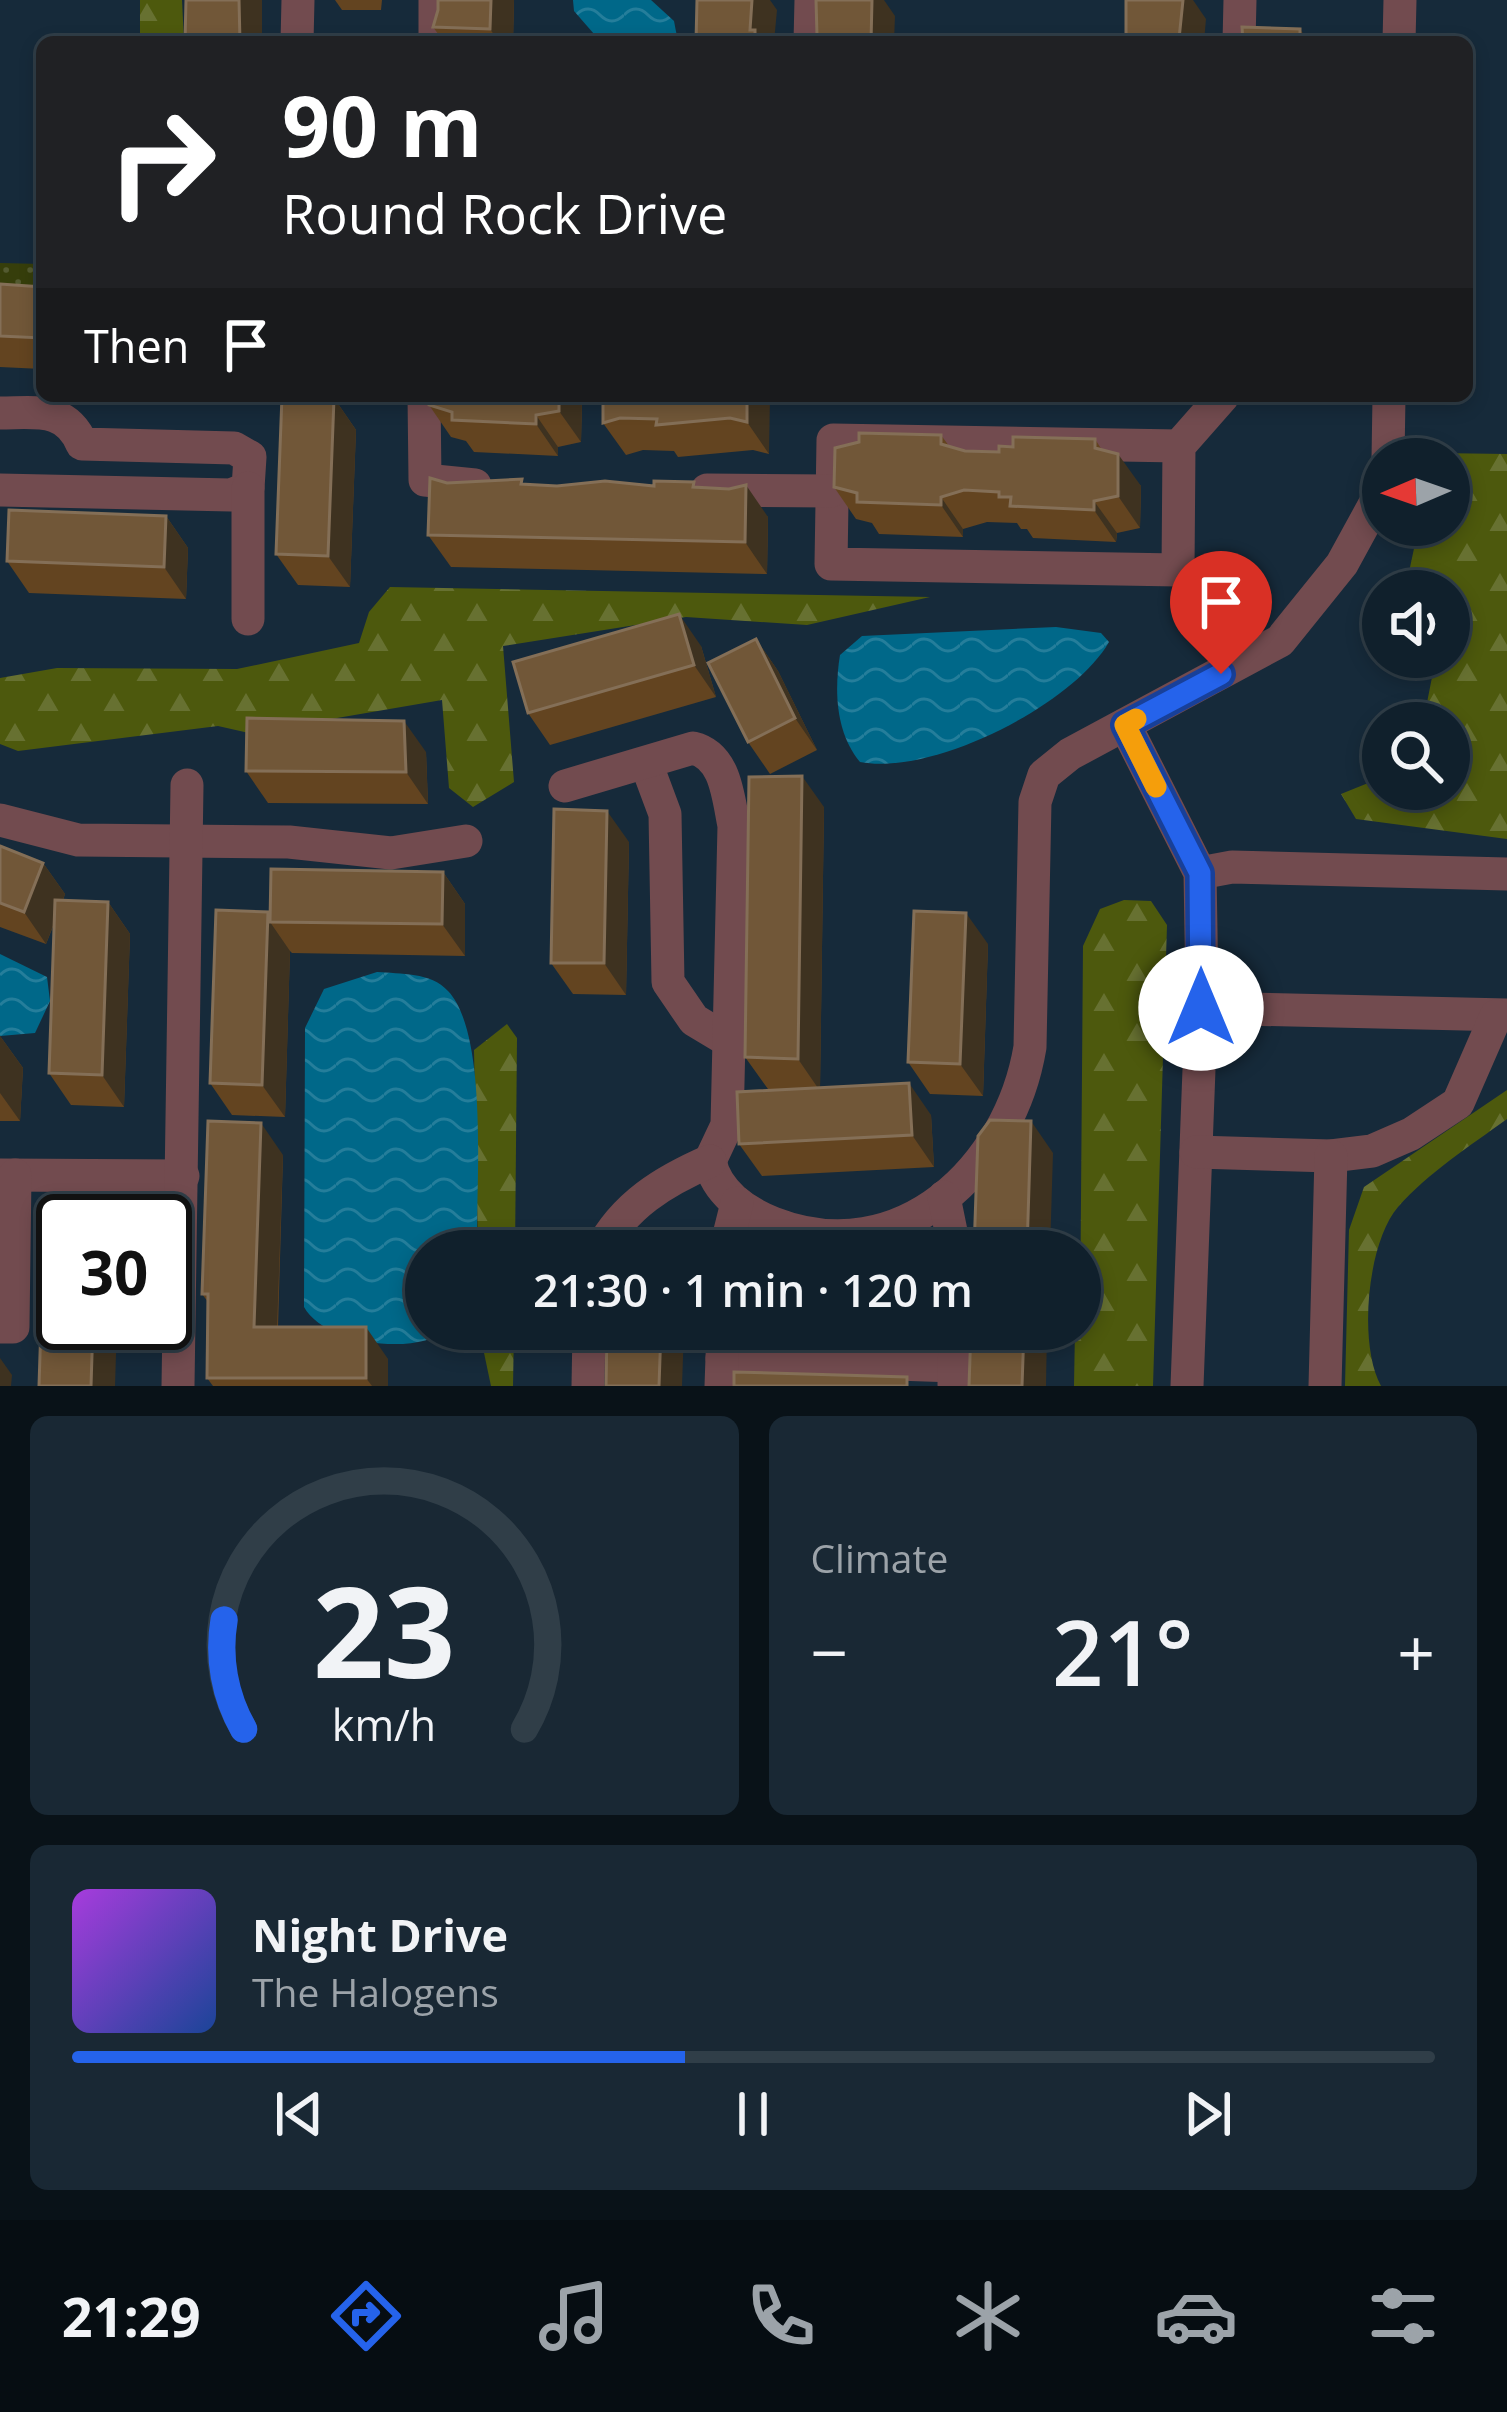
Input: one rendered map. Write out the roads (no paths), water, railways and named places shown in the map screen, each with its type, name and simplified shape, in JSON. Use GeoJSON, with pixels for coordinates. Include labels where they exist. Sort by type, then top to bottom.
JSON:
{"type":"FeatureCollection","features":[{"type":"Feature","properties":{"kind":"street"},"geometry":{"type":"LineString","coordinates":[[297,36],[298,0]]}},
{"type":"Feature","properties":{"kind":"street"},"geometry":{"type":"LineString","coordinates":[[435,0],[435,36]]}},
{"type":"Feature","properties":{"kind":"street"},"geometry":{"type":"LineString","coordinates":[[810,36],[811,0]]}},
{"type":"Feature","properties":{"kind":"street"},"geometry":{"type":"LineString","coordinates":[[1239,36],[1240,0]]}},
{"type":"Feature","properties":{"kind":"street"},"geometry":{"type":"LineString","coordinates":[[1399,36],[1400,0]]}},
{"type":"Feature","properties":{"kind":"street"},"geometry":{"type":"LineString","coordinates":[[424,402],[425,480],[500,485]]}},
{"type":"Feature","properties":{"kind":"street"},"geometry":{"type":"LineString","coordinates":[[1179,446],[833,440],[831,564],[1178,570],[1179,446],[1218,402]]}},
{"type":"Feature","properties":{"kind":"street"},"geometry":{"type":"LineString","coordinates":[[1388,438],[1389,402]]}},
{"type":"Feature","properties":{"kind":"street"},"geometry":{"type":"LineString","coordinates":[[0,413],[57,413],[74,425],[82,444],[81,492]]}},
{"type":"Feature","properties":{"kind":"street"},"geometry":{"type":"LineString","coordinates":[[82,444],[234,448],[250,457],[248,619]]}},
{"type":"Feature","properties":{"kind":"street"},"geometry":{"type":"LineString","coordinates":[[0,490],[231,495],[248,488]]}},
{"type":"Feature","properties":{"kind":"street"},"geometry":{"type":"LineString","coordinates":[[678,489],[831,491]]}},
{"type":"Feature","properties":{"kind":"street"},"geometry":{"type":"LineString","coordinates":[[566,786],[646,763],[675,749],[705,751],[724,779],[734,826],[727,1125],[710,1161],[713,1175],[737,1203],[794,1231],[862,1235],[902,1224],[944,1197],[1012,1117],[1024,1082],[1030,1046],[1035,802],[1044,775],[1070,754],[1280,641],[1342,564],[1362,528]]}},
{"type":"Feature","properties":{"kind":"street"},"geometry":{"type":"LineString","coordinates":[[1125,725],[1200,873],[1201,1008],[1187,1386]]}},
{"type":"Feature","properties":{"kind":"street"},"geometry":{"type":"LineString","coordinates":[[646,763],[665,814],[668,982],[694,1020],[729,1041]]}},
{"type":"Feature","properties":{"kind":"street"},"geometry":{"type":"LineString","coordinates":[[178,1386],[187,784]]}},
{"type":"Feature","properties":{"kind":"street"},"geometry":{"type":"LineString","coordinates":[[0,820],[78,841],[186,839],[391,853],[466,842]]}},
{"type":"Feature","properties":{"kind":"street"},"geometry":{"type":"LineString","coordinates":[[1200,873],[1232,867],[1507,874]]}},
{"type":"Feature","properties":{"kind":"street"},"geometry":{"type":"LineString","coordinates":[[1196,1152],[1331,1156],[1372,1151],[1411,1134],[1458,1103],[1502,1016],[1201,1008]]}},
{"type":"Feature","properties":{"kind":"street"},"geometry":{"type":"LineString","coordinates":[[1325,1386],[1331,1156]]}},
{"type":"Feature","properties":{"kind":"street"},"geometry":{"type":"LineString","coordinates":[[611,1230],[658,1184],[710,1161]]}},
{"type":"Feature","properties":{"kind":"street"},"geometry":{"type":"LineString","coordinates":[[0,1327],[14,1328],[8,1175],[183,1177]]}},
{"type":"Feature","properties":{"kind":"street"},"geometry":{"type":"LineString","coordinates":[[944,1197],[951,1230]]}},
{"type":"Feature","properties":{"kind":"street"},"geometry":{"type":"LineString","coordinates":[[730,1230],[737,1203]]}},
{"type":"Feature","properties":{"kind":"street"},"geometry":{"type":"LineString","coordinates":[[588,1386],[589,1350]]}},
{"type":"Feature","properties":{"kind":"street"},"geometry":{"type":"LineString","coordinates":[[722,1358],[954,1376]]}},
{"type":"Feature","properties":{"kind":"water"},"geometry":{"type":"Polygon","coordinates":[[[573,0],[651,0],[674,21],[677,36],[596,36],[574,11],[573,0]]]}},
{"type":"Feature","properties":{"kind":"water"},"geometry":{"type":"Polygon","coordinates":[[[1056,627],[1101,633],[1109,642],[1091,666],[1033,711],[961,747],[924,758],[860,762],[852,751],[839,712],[838,669],[840,655],[862,636],[1056,627]]]}},
{"type":"Feature","properties":{"kind":"water"},"geometry":{"type":"Polygon","coordinates":[[[0,954],[47,977],[50,1001],[35,1033],[0,1036],[0,954]]]}},
{"type":"Feature","properties":{"kind":"water"},"geometry":{"type":"Polygon","coordinates":[[[377,972],[424,977],[448,991],[469,1038],[477,1105],[477,1230],[405,1230],[405,1343],[350,1338],[315,1320],[304,1307],[305,1028],[324,989],[377,972]]]}}]}
